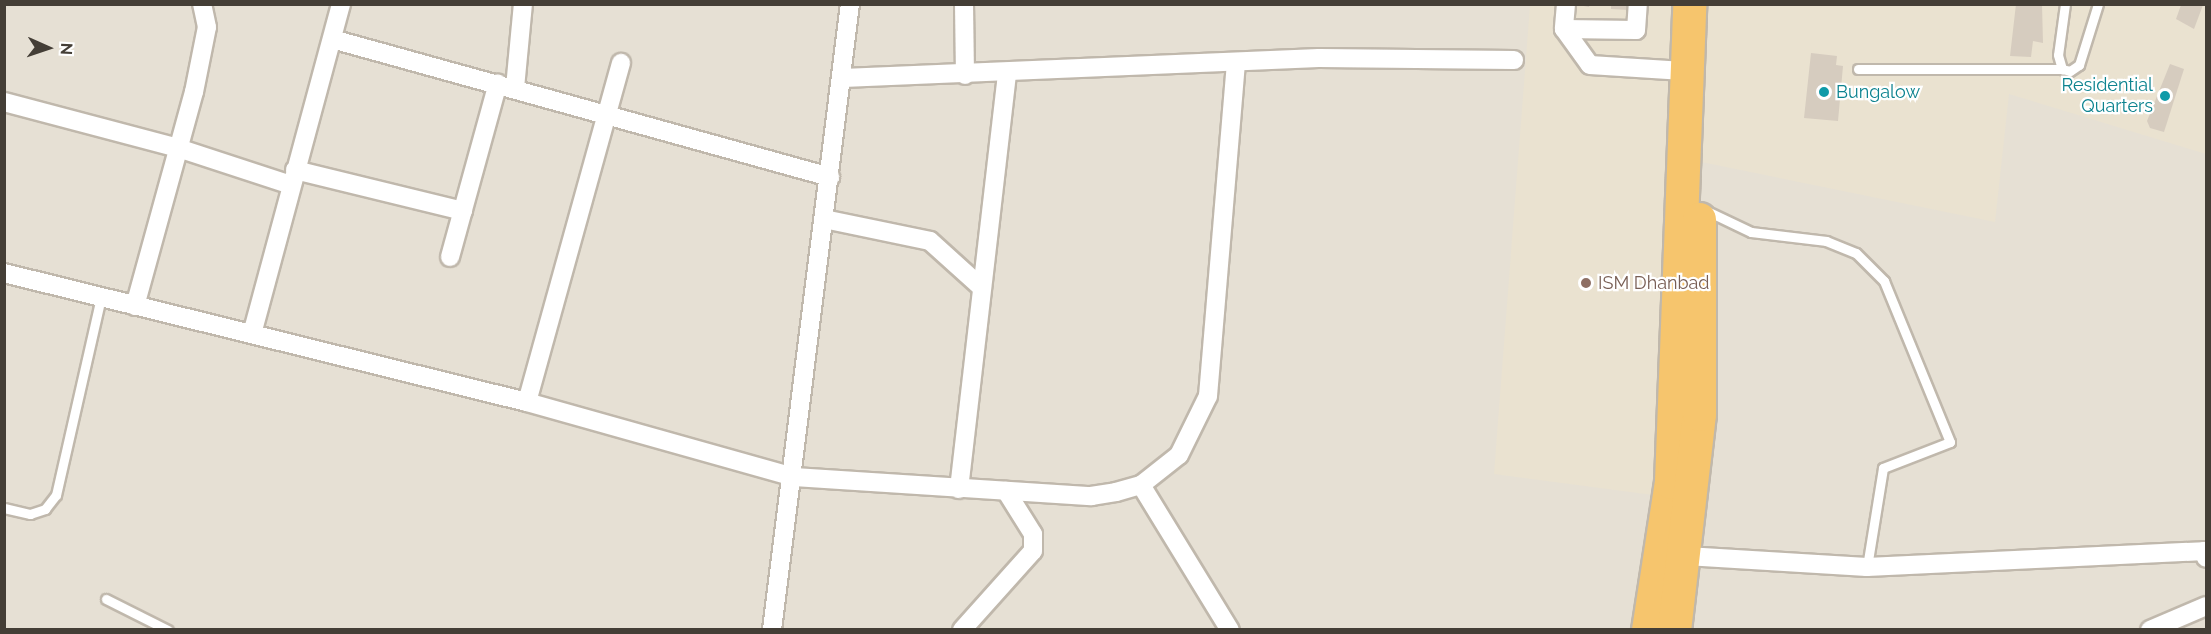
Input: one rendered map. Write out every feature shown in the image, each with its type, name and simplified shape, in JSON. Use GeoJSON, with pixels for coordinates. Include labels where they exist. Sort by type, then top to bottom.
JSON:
{"type":"FeatureCollection","features":[{"type":"Feature","properties":{"kind":"highway"},"geometry":{"type":"LineString","coordinates":[[1648,630],[1671,482],[1684,71],[1689,4]]}},
{"type":"Feature","properties":{"kind":"highway"},"geometry":{"type":"LineString","coordinates":[[1674,630],[1686,556],[1698,414],[1699,207],[1709,4]]}},
{"type":"Feature","properties":{"kind":"street"},"geometry":{"type":"LineString","coordinates":[[252,334],[341,4]]}},
{"type":"Feature","properties":{"kind":"street"},"geometry":{"type":"LineString","coordinates":[[450,257],[463,211],[506,86],[523,4]]}},
{"type":"Feature","properties":{"kind":"street"},"geometry":{"type":"LineString","coordinates":[[772,630],[794,477],[850,4]]}},
{"type":"Feature","properties":{"kind":"street"},"geometry":{"type":"LineString","coordinates":[[964,4],[965,75]]}},
{"type":"Feature","properties":{"kind":"street"},"geometry":{"type":"LineString","coordinates":[[1566,4],[1564,29],[1590,65],[1684,71]]}},
{"type":"Feature","properties":{"kind":"street"},"geometry":{"type":"LineString","coordinates":[[1564,29],[1636,30],[1638,4]]}},
{"type":"Feature","properties":{"kind":"street"},"geometry":{"type":"LineString","coordinates":[[135,306],[178,148],[207,27],[205,6]]}},
{"type":"Feature","properties":{"kind":"street"},"geometry":{"type":"LineString","coordinates":[[332,39],[608,112],[830,177]]}},
{"type":"Feature","properties":{"kind":"street"},"geometry":{"type":"LineString","coordinates":[[843,78],[1007,74],[1236,62],[1514,60]]}},
{"type":"Feature","properties":{"kind":"street"},"geometry":{"type":"LineString","coordinates":[[4,273],[527,402],[794,477],[1091,496],[1140,485],[1179,455],[1208,396],[1236,62]]}},
{"type":"Feature","properties":{"kind":"street"},"geometry":{"type":"LineString","coordinates":[[527,402],[621,63]]}},
{"type":"Feature","properties":{"kind":"street"},"geometry":{"type":"LineString","coordinates":[[959,489],[1007,74]]}},
{"type":"Feature","properties":{"kind":"street"},"geometry":{"type":"LineString","coordinates":[[4,102],[293,177],[463,211]]}},
{"type":"Feature","properties":{"kind":"street"},"geometry":{"type":"LineString","coordinates":[[824,219],[930,241],[982,288]]}},
{"type":"Feature","properties":{"kind":"street"},"geometry":{"type":"LineString","coordinates":[[1140,485],[1230,630]]}},
{"type":"Feature","properties":{"kind":"street"},"geometry":{"type":"LineString","coordinates":[[962,630],[1033,551],[1033,534],[1006,492]]}},
{"type":"Feature","properties":{"kind":"street"},"geometry":{"type":"LineString","coordinates":[[1686,556],[1867,567],[2204,551],[2206,558]]}},
{"type":"Feature","properties":{"kind":"street"},"geometry":{"type":"LineString","coordinates":[[2150,630],[2206,606]]}},
{"type":"Feature","properties":{"kind":"lane"},"geometry":{"type":"LineString","coordinates":[[2062,69],[2058,55],[2066,4]]}},
{"type":"Feature","properties":{"kind":"lane"},"geometry":{"type":"LineString","coordinates":[[1858,69],[2062,69],[2079,65],[2098,4]]}},
{"type":"Feature","properties":{"kind":"lane"},"geometry":{"type":"LineString","coordinates":[[1699,207],[1751,232],[1826,241],[1856,253],[1884,281],[1950,442],[1883,468],[1867,567]]}},
{"type":"Feature","properties":{"kind":"lane"},"geometry":{"type":"LineString","coordinates":[[4,508],[30,514],[45,509],[56,495],[100,297]]}},
{"type":"Feature","properties":{"kind":"lane"},"geometry":{"type":"LineString","coordinates":[[106,599],[168,630]]}},
{"type":"Feature","properties":{"kind":"shaded area"},"geometry":{"type":"Polygon","coordinates":[[[4,5],[2206,5],[2206,629],[5,629],[4,5]]]}},
{"type":"Feature","properties":{"kind":"shaded area","name":"ISM Dhanbad"},"geometry":{"type":"Polygon","coordinates":[[[1530,5],[2206,5],[2206,154],[2009,94],[1995,222],[1667,155],[1653,495],[1494,474],[1530,5]]]}},
{"type":"Feature","properties":{"kind":"building"},"geometry":{"type":"Polygon","coordinates":[[[1573,4],[1590,4],[1589,7],[1573,4]]]}},
{"type":"Feature","properties":{"kind":"building"},"geometry":{"type":"Polygon","coordinates":[[[1611,4],[1629,4],[1628,10],[1611,9],[1611,4]]]}},
{"type":"Feature","properties":{"kind":"building"},"geometry":{"type":"Polygon","coordinates":[[[2016,4],[2042,4],[2043,43],[2033,41],[2031,57],[2010,56],[2016,4]]]}},
{"type":"Feature","properties":{"kind":"building"},"geometry":{"type":"Polygon","coordinates":[[[2181,5],[2203,5],[2194,29],[2176,19],[2181,5]]]}},
{"type":"Feature","properties":{"kind":"building","name":"Bungalow"},"geometry":{"type":"Polygon","coordinates":[[[1811,53],[1837,56],[1836,65],[1843,66],[1838,121],[1804,118],[1811,53]]]}},
{"type":"Feature","properties":{"kind":"building","name":"Residential Quarters"},"geometry":{"type":"Polygon","coordinates":[[[2170,64],[2184,69],[2164,132],[2150,128],[2147,121],[2170,64]]]}},
{"type":"Feature","properties":{"kind":"place","name":"Bungalow"},"geometry":{"type":"Point","coordinates":[1824,92]}},
{"type":"Feature","properties":{"kind":"place","name":"Residential Quarters"},"geometry":{"type":"Point","coordinates":[2165,96]}},
{"type":"Feature","properties":{"kind":"place","name":"ISM Dhanbad"},"geometry":{"type":"Point","coordinates":[1586,283]}}]}
